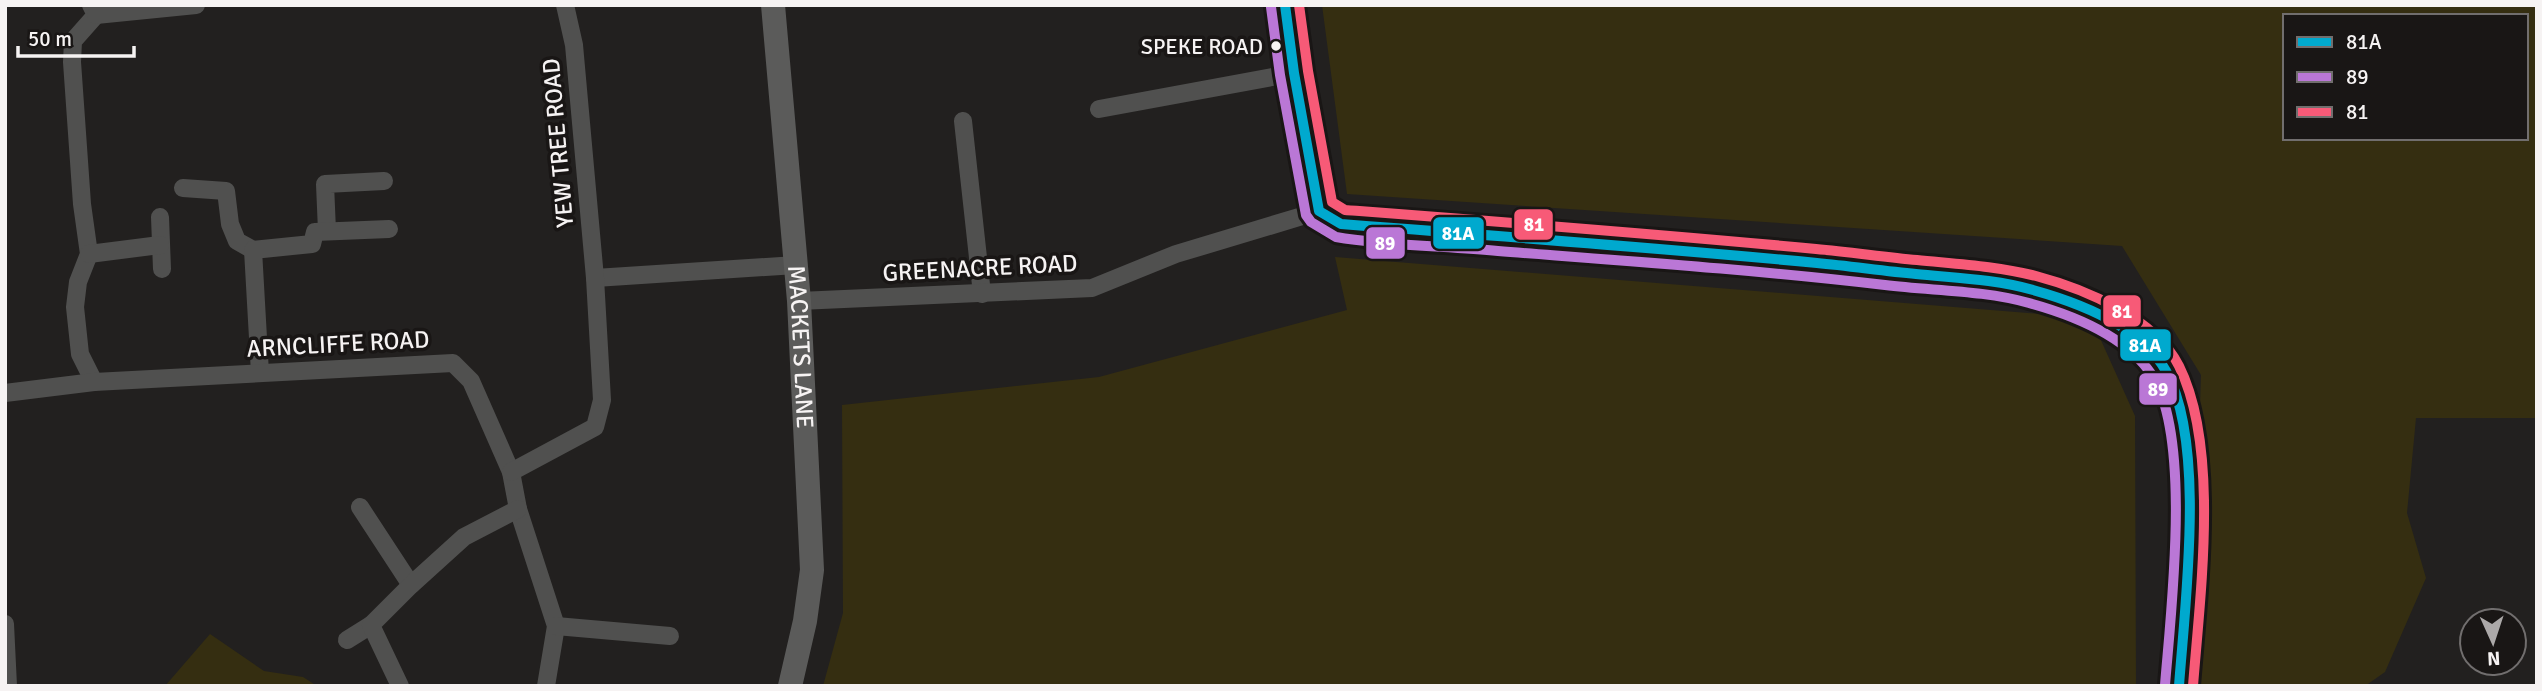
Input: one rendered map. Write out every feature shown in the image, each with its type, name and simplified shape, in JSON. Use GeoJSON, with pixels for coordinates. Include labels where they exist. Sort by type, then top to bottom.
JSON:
{"type":"FeatureCollection","features":[{"type":"Feature","properties":{"kind":"street"},"geometry":{"type":"LineString","coordinates":[[94,382],[80,354],[75,307],[78,282],[89,254],[82,204],[72,62],[73,41],[94,10],[196,5]]}},
{"type":"Feature","properties":{"kind":"street","name":"YEW TREE ROAD"},"geometry":{"type":"LineString","coordinates":[[511,472],[595,427],[601,400],[595,278],[574,45],[565,5]]}},
{"type":"Feature","properties":{"kind":"street","name":"MACKETS LANE"},"geometry":{"type":"LineString","coordinates":[[773,5],[799,301],[812,570],[805,621],[790,686]]}},
{"type":"Feature","properties":{"kind":"street"},"geometry":{"type":"LineString","coordinates":[[1285,5],[1294,74],[1319,211],[1341,224],[1833,264],[1997,282],[2049,295],[2104,317],[2140,342],[2165,370],[2177,396],[2188,455],[2188,530],[2179,686]]}},
{"type":"Feature","properties":{"kind":"street"},"geometry":{"type":"LineString","coordinates":[[1099,109],[1294,74]]}},
{"type":"Feature","properties":{"kind":"street"},"geometry":{"type":"LineString","coordinates":[[963,121],[982,294]]}},
{"type":"Feature","properties":{"kind":"street"},"geometry":{"type":"LineString","coordinates":[[327,231],[325,184],[384,181]]}},
{"type":"Feature","properties":{"kind":"street"},"geometry":{"type":"LineString","coordinates":[[183,188],[226,191],[230,224],[237,242],[253,250],[312,244],[315,232],[389,229]]}},
{"type":"Feature","properties":{"kind":"street","name":"GREENACRE ROAD"},"geometry":{"type":"LineString","coordinates":[[799,301],[1092,288],[1176,254],[1319,211]]}},
{"type":"Feature","properties":{"kind":"street"},"geometry":{"type":"LineString","coordinates":[[160,217],[162,269]]}},
{"type":"Feature","properties":{"kind":"street"},"geometry":{"type":"LineString","coordinates":[[89,254],[160,246]]}},
{"type":"Feature","properties":{"kind":"street"},"geometry":{"type":"LineString","coordinates":[[253,250],[260,373]]}},
{"type":"Feature","properties":{"kind":"street"},"geometry":{"type":"LineString","coordinates":[[595,278],[796,265]]}},
{"type":"Feature","properties":{"kind":"street","name":"ARNCLIFFE ROAD"},"geometry":{"type":"LineString","coordinates":[[5,393],[94,382],[453,363],[471,382],[511,472],[518,509],[556,626],[546,686]]}},
{"type":"Feature","properties":{"kind":"street"},"geometry":{"type":"LineString","coordinates":[[360,507],[411,584]]}},
{"type":"Feature","properties":{"kind":"street"},"geometry":{"type":"LineString","coordinates":[[347,640],[371,625],[411,584],[464,537],[518,509]]}},
{"type":"Feature","properties":{"kind":"street"},"geometry":{"type":"LineString","coordinates":[[5,624],[8,686]]}},
{"type":"Feature","properties":{"kind":"street"},"geometry":{"type":"LineString","coordinates":[[371,625],[400,686]]}},
{"type":"Feature","properties":{"kind":"street"},"geometry":{"type":"LineString","coordinates":[[556,626],[670,636]]}},
{"type":"Feature","properties":{"kind":"shaded area"},"geometry":{"type":"Polygon","coordinates":[[[1322,5],[2537,5],[2537,418],[2416,418],[2407,513],[2426,578],[2385,672],[2365,686],[2191,686],[2201,375],[2122,246],[1347,194],[1322,5]]]}},
{"type":"Feature","properties":{"kind":"shaded area"},"geometry":{"type":"Polygon","coordinates":[[[1335,257],[2091,318],[2135,416],[2136,686],[823,686],[843,613],[842,405],[1099,377],[1347,310],[1335,257]]]}},
{"type":"Feature","properties":{"kind":"shaded area"},"geometry":{"type":"Polygon","coordinates":[[[210,634],[264,671],[303,677],[317,686],[165,686],[210,634]]]}},
{"type":"Feature","properties":{"kind":"transit line","name":"81A"},"geometry":{"type":"LineString","coordinates":[[1285,5],[1294,73],[1319,211],[1341,224],[1698,252],[1990,281],[2051,295],[2089,309],[2108,318],[2141,341],[2166,371],[2178,402],[2186,439],[2190,524],[2179,686]]}},
{"type":"Feature","properties":{"kind":"transit line","name":"81"},"geometry":{"type":"LineString","coordinates":[[1299,5],[1332,202],[1345,210],[1699,238],[1992,268],[2036,276],[2076,289],[2136,320],[2168,349],[2179,366],[2192,400],[2199,438],[2204,523],[2193,686]]}},
{"type":"Feature","properties":{"kind":"transit line","name":"89"},"geometry":{"type":"LineString","coordinates":[[1271,7],[1280,75],[1306,215],[1311,222],[1336,237],[1740,270],[1976,293],[2029,303],[2063,314],[2097,329],[2128,349],[2152,375],[2164,403],[2172,439],[2176,526],[2165,685]]}},
{"type":"Feature","properties":{"kind":"place","name":"SPEKE ROAD"},"geometry":{"type":"Point","coordinates":[1276,46]}}]}
